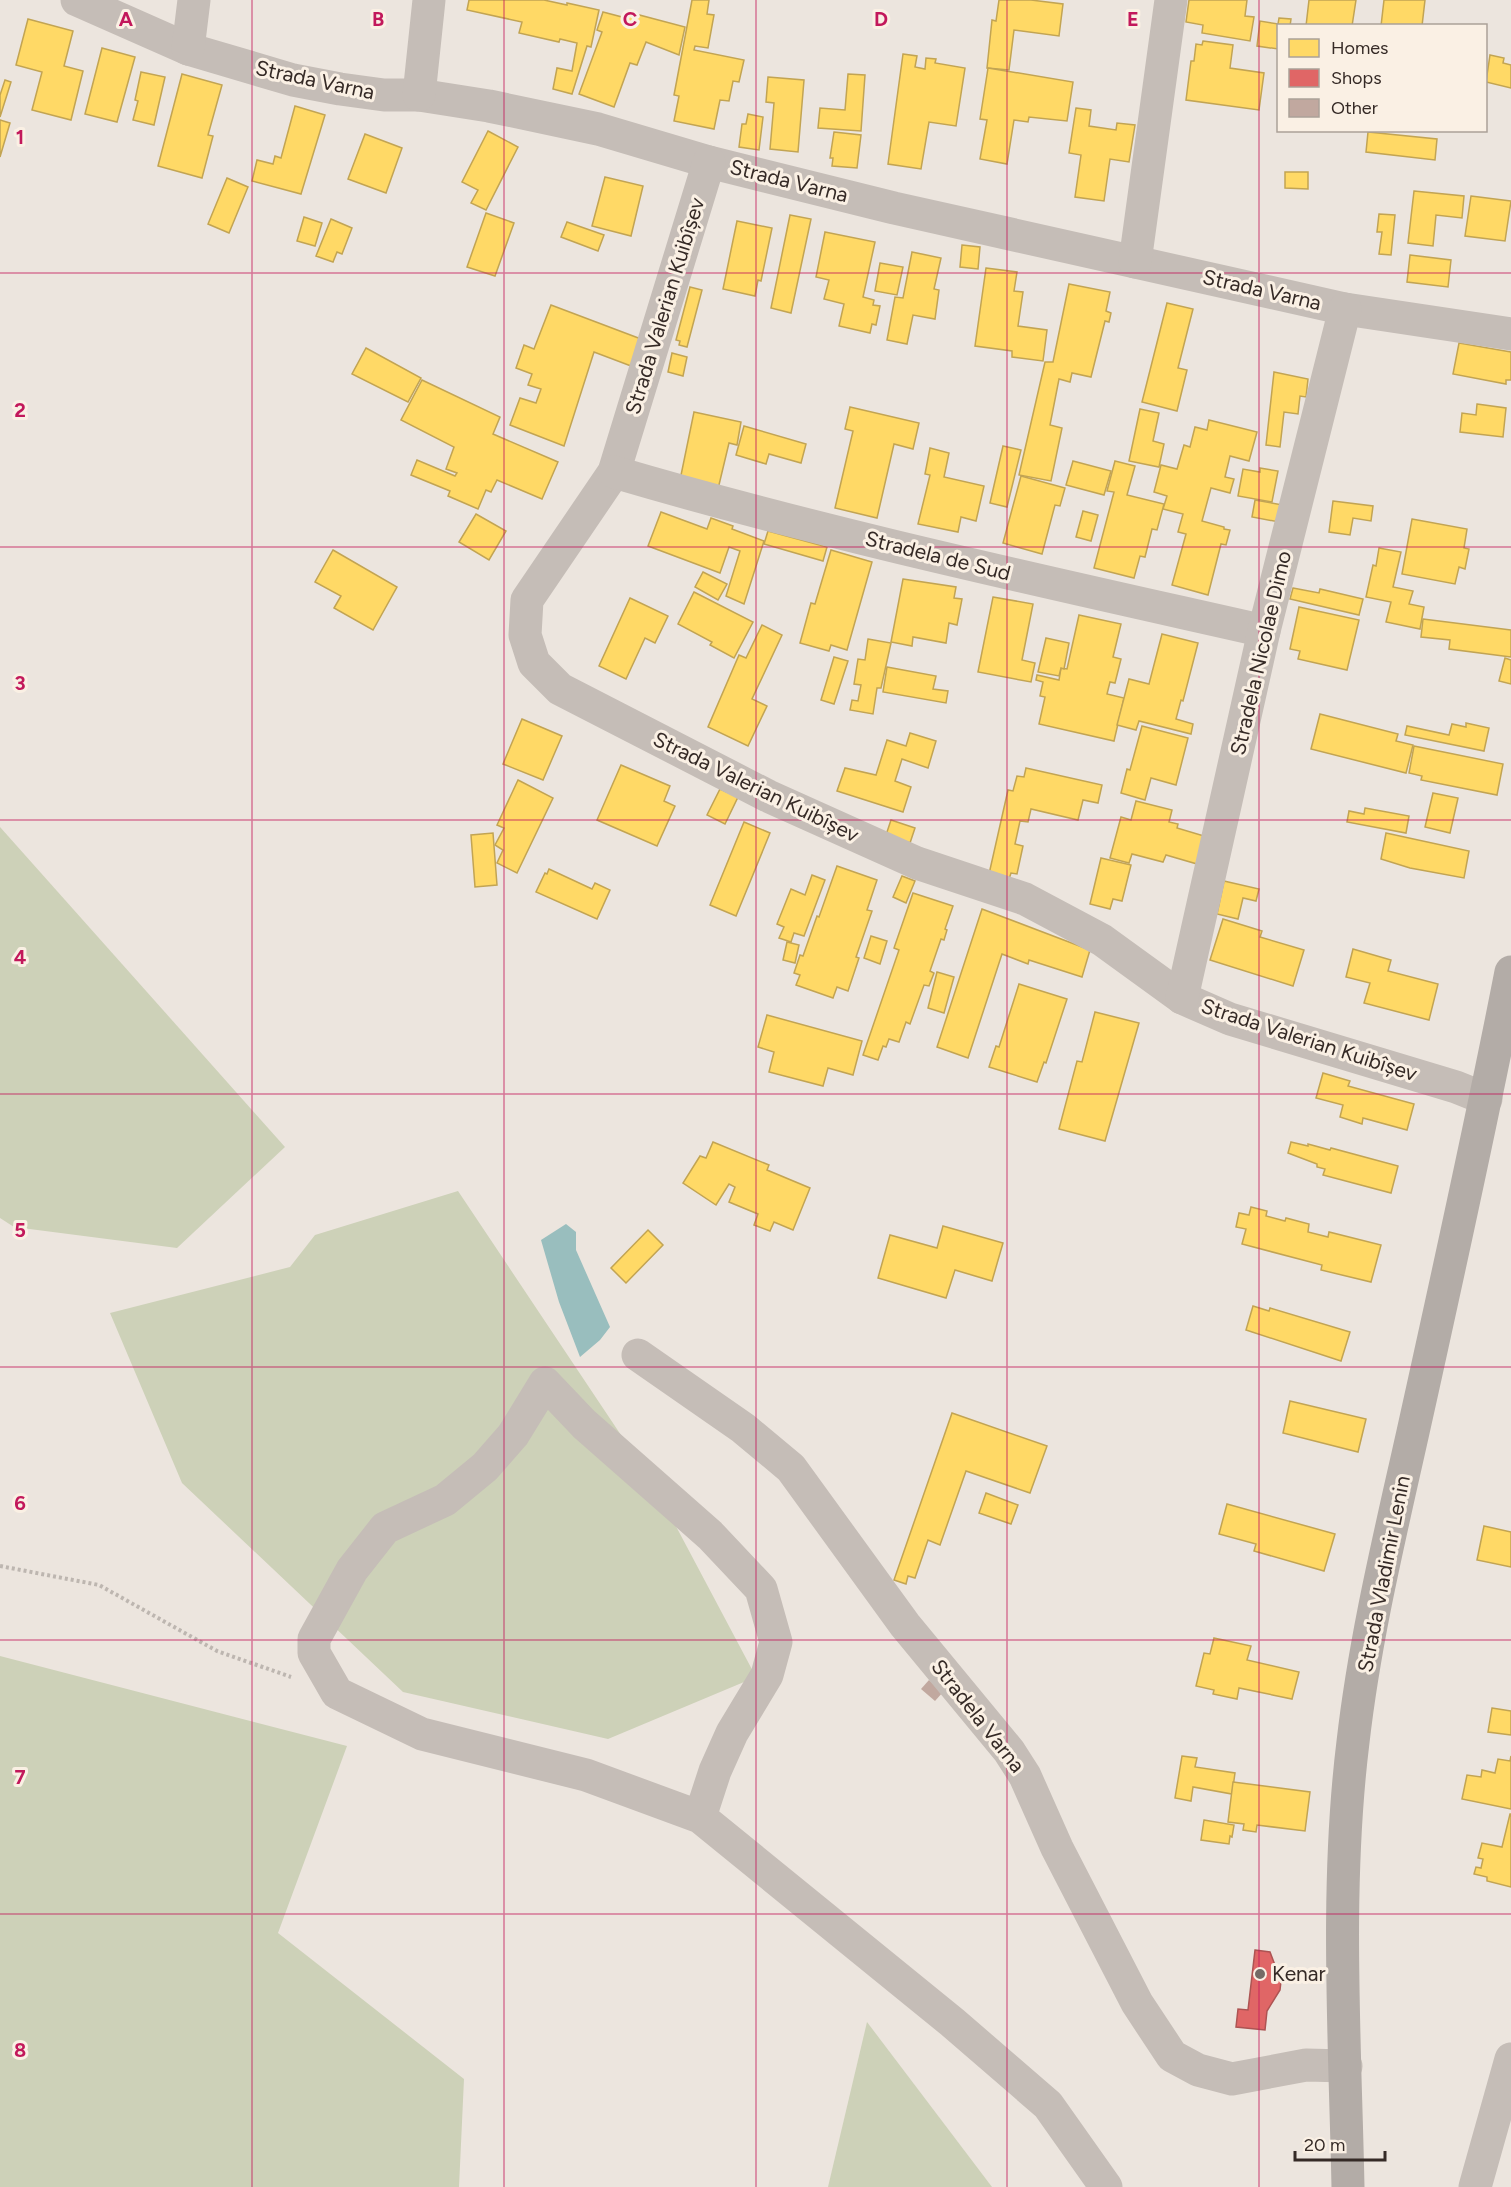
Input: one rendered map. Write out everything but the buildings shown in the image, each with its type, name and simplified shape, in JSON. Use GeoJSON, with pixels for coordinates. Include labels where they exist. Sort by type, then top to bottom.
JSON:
{"type":"FeatureCollection","features":[{"type":"Feature","properties":{"kind":"main road","name":"Strada Vladimir Lenin"},"geometry":{"type":"LineString","coordinates":[[1348,2187],[1344,1983],[1345,1827],[1353,1741],[1372,1616],[1486,1099],[1511,972]]}},
{"type":"Feature","properties":{"kind":"street","name":"Strada Varna"},"geometry":{"type":"LineString","coordinates":[[77,0],[189,49],[293,80],[384,95],[419,95],[489,106],[598,129],[709,162],[894,208],[1345,309],[1511,334]]}},
{"type":"Feature","properties":{"kind":"street"},"geometry":{"type":"LineString","coordinates":[[189,49],[194,0]]}},
{"type":"Feature","properties":{"kind":"street"},"geometry":{"type":"LineString","coordinates":[[419,95],[429,0]]}},
{"type":"Feature","properties":{"kind":"street"},"geometry":{"type":"LineString","coordinates":[[1135,262],[1171,0]]}},
{"type":"Feature","properties":{"kind":"street","name":"Strada Valerian Kuibîșev"},"geometry":{"type":"LineString","coordinates":[[709,162],[614,472],[527,600],[525,635],[534,663],[560,689],[800,811],[917,863],[1025,899],[1102,940],[1182,998],[1230,1019],[1456,1087],[1486,1099]]}},
{"type":"Feature","properties":{"kind":"street","name":"Stradela Nicolae Dimo"},"geometry":{"type":"LineString","coordinates":[[1182,998],[1264,631],[1345,309]]}},
{"type":"Feature","properties":{"kind":"street","name":"Stradela de Sud"},"geometry":{"type":"LineString","coordinates":[[614,472],[924,554],[1264,631]]}},
{"type":"Feature","properties":{"kind":"street","name":"Stradela Varna"},"geometry":{"type":"LineString","coordinates":[[638,1354],[743,1428],[791,1468],[905,1625],[1002,1742],[1025,1776],[1057,1848],[1137,2003],[1172,2056],[1198,2070],[1232,2079],[1306,2065],[1346,2066]]}},
{"type":"Feature","properties":{"kind":"street"},"geometry":{"type":"LineString","coordinates":[[700,1817],[715,1771],[732,1733],[767,1675],[776,1642],[761,1589],[710,1535],[584,1424],[545,1383],[513,1435],[485,1467],[445,1500],[385,1528],[352,1570],[314,1640],[314,1653],[337,1693],[422,1734],[586,1775],[700,1817],[952,2022],[1048,2105],[1106,2187]]}},
{"type":"Feature","properties":{"kind":"street"},"geometry":{"type":"LineString","coordinates":[[1475,2187],[1511,2059]]}},
{"type":"Feature","properties":{"kind":"path"},"geometry":{"type":"LineString","coordinates":[[0,1566],[99,1585],[217,1652],[337,1693]]}},
{"type":"Feature","properties":{"kind":"green space"},"geometry":{"type":"Polygon","coordinates":[[[0,827],[285,1147],[177,1248],[14,1227],[0,1218],[0,827]]]}},
{"type":"Feature","properties":{"kind":"green space"},"geometry":{"type":"Polygon","coordinates":[[[458,1191],[653,1483],[756,1677],[608,1739],[403,1692],[182,1483],[110,1313],[290,1267],[315,1235],[458,1191]]]}},
{"type":"Feature","properties":{"kind":"green space"},"geometry":{"type":"Polygon","coordinates":[[[0,1656],[347,1746],[278,1933],[464,2079],[459,2187],[0,2187],[0,1656]]]}},
{"type":"Feature","properties":{"kind":"green space"},"geometry":{"type":"Polygon","coordinates":[[[867,2022],[992,2187],[828,2187],[867,2022]]]}},
{"type":"Feature","properties":{"kind":"water"},"geometry":{"type":"Polygon","coordinates":[[[566,1224],[576,1232],[576,1250],[610,1327],[600,1340],[580,1357],[559,1302],[541,1240],[566,1224]]]}},
{"type":"Feature","properties":{"kind":"place","name":"Kenar"},"geometry":{"type":"Point","coordinates":[1260,1974]}}]}
